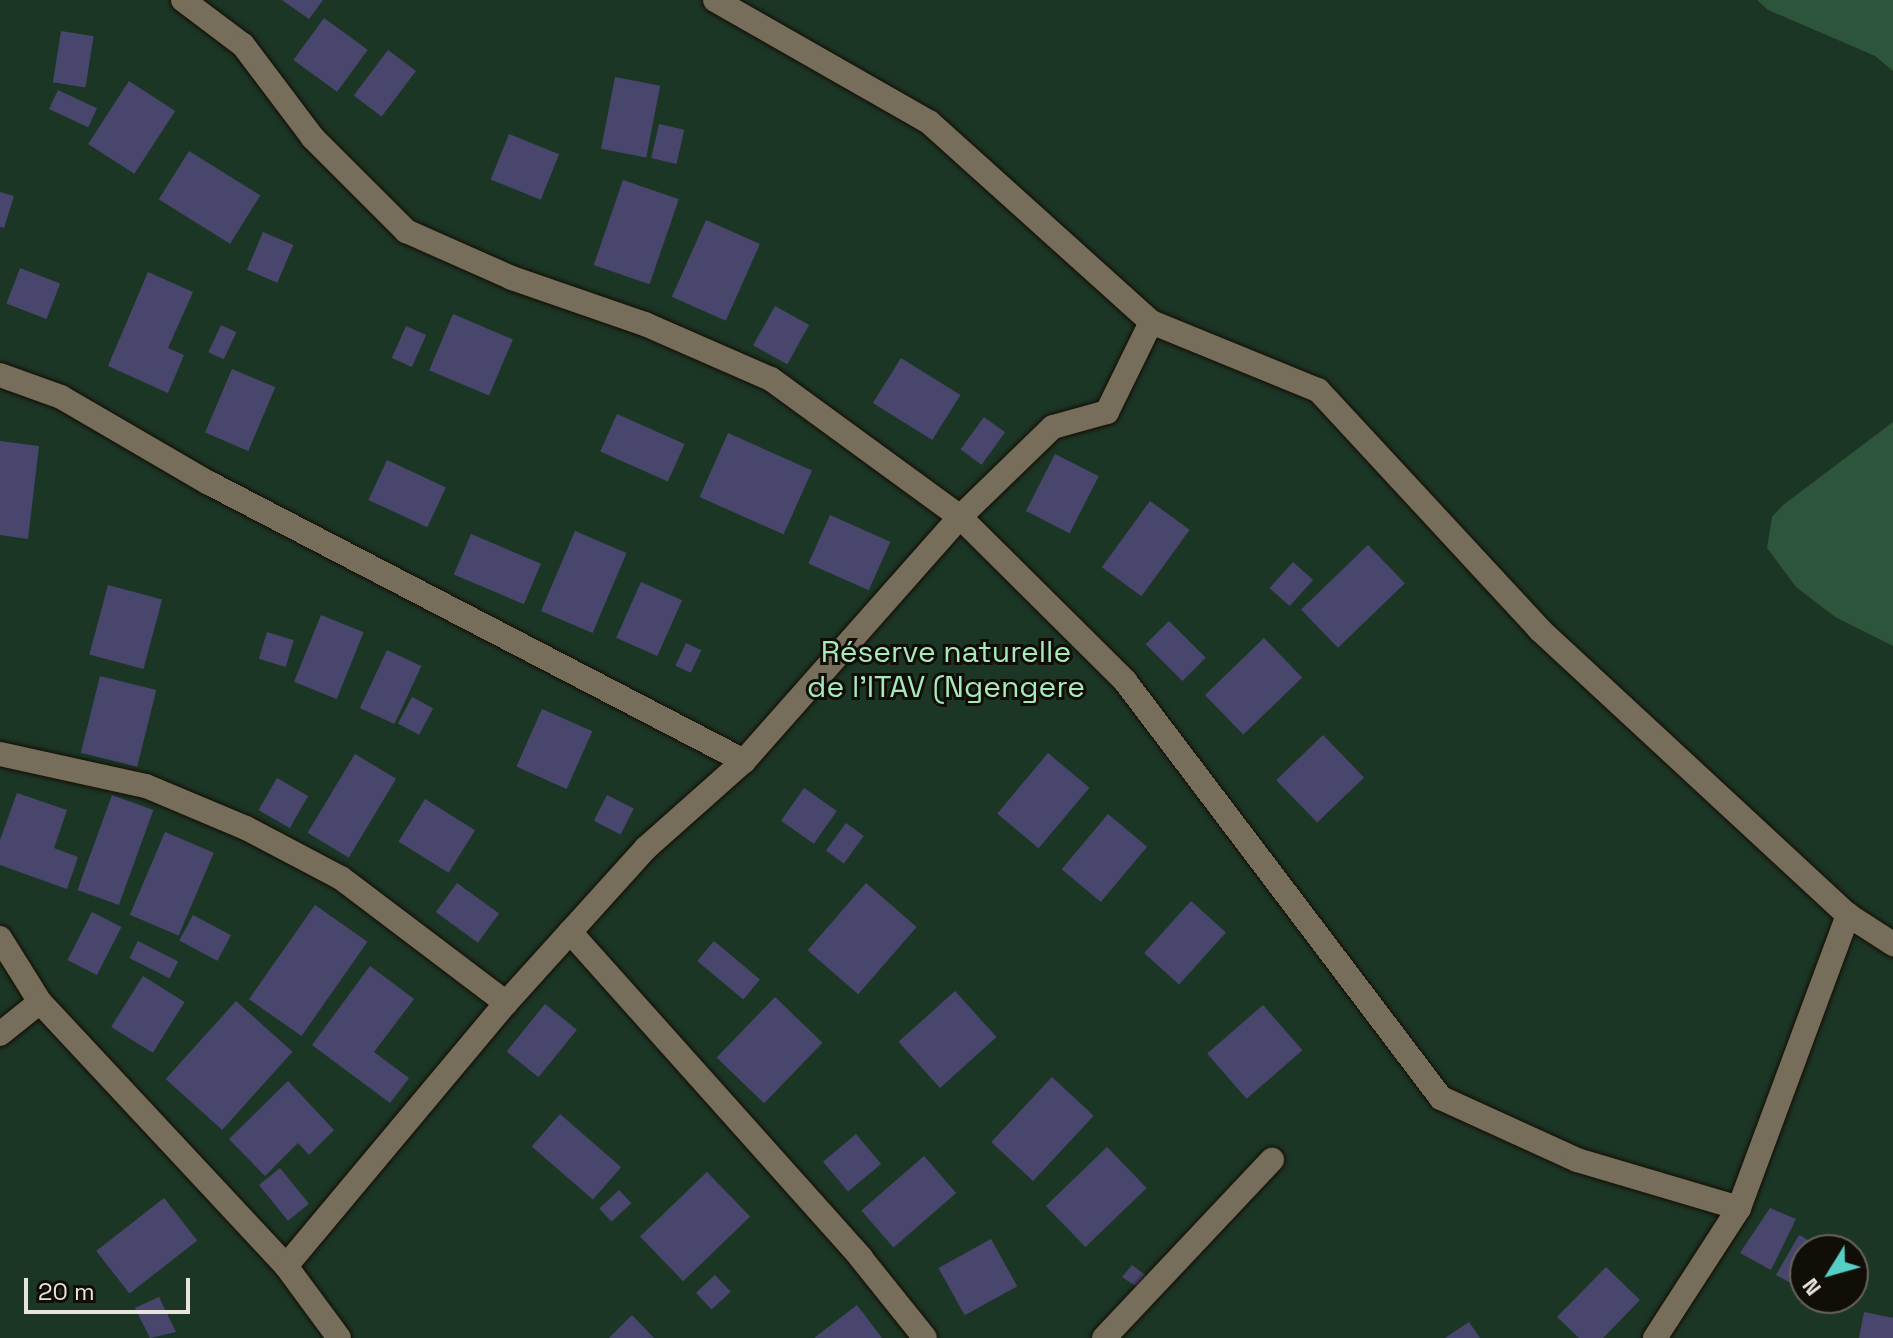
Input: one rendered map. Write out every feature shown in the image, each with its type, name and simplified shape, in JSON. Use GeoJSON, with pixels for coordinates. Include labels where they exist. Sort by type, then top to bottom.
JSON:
{"type":"FeatureCollection","features":[{"type":"Feature","properties":{"kind":"street"},"geometry":{"type":"LineString","coordinates":[[183,0],[243,45],[313,138],[406,231],[512,278],[645,324],[771,379],[960,517],[1125,681],[1441,1098],[1577,1160],[1739,1208]]}},
{"type":"Feature","properties":{"kind":"street"},"geometry":{"type":"LineString","coordinates":[[715,0],[929,122],[1151,322],[1318,390],[1540,630],[1848,915],[1893,944]]}},
{"type":"Feature","properties":{"kind":"street"},"geometry":{"type":"LineString","coordinates":[[286,1266],[506,1003],[646,848],[744,761],[960,517],[1053,427],[1107,412],[1151,322]]}},
{"type":"Feature","properties":{"kind":"street"},"geometry":{"type":"LineString","coordinates":[[0,375],[61,397],[209,483],[744,761]]}},
{"type":"Feature","properties":{"kind":"street"},"geometry":{"type":"LineString","coordinates":[[0,754],[146,786],[246,828],[341,878],[506,1003]]}},
{"type":"Feature","properties":{"kind":"street"},"geometry":{"type":"LineString","coordinates":[[1655,1338],[1739,1208],[1848,915]]}},
{"type":"Feature","properties":{"kind":"street"},"geometry":{"type":"LineString","coordinates":[[570,932],[840,1235],[925,1338]]}},
{"type":"Feature","properties":{"kind":"street"},"geometry":{"type":"LineString","coordinates":[[0,938],[40,1002],[286,1266],[339,1338]]}},
{"type":"Feature","properties":{"kind":"street"},"geometry":{"type":"LineString","coordinates":[[0,1034],[40,1002]]}},
{"type":"Feature","properties":{"kind":"street"},"geometry":{"type":"LineString","coordinates":[[1104,1338],[1272,1160]]}},
{"type":"Feature","properties":{"kind":"green space","name":"Réserve naturelle de l'ITAV (Ngengere"},"geometry":{"type":"Polygon","coordinates":[[[0,0],[1757,0],[1768,10],[1875,56],[1893,71],[1893,422],[1783,505],[1767,548],[1796,587],[1835,617],[1893,646],[1893,1338],[0,1338],[0,0]]]}},
{"type":"Feature","properties":{"kind":"green space"},"geometry":{"type":"Polygon","coordinates":[[[1757,0],[1893,0],[1893,71],[1875,56],[1768,10],[1757,0]]]}},
{"type":"Feature","properties":{"kind":"green space"},"geometry":{"type":"Polygon","coordinates":[[[1893,422],[1893,646],[1835,617],[1796,587],[1767,548],[1772,517],[1783,505],[1893,422]]]}},
{"type":"Feature","properties":{"kind":"building"},"geometry":{"type":"Polygon","coordinates":[[[282,0],[323,0],[309,19],[282,0]]]}},
{"type":"Feature","properties":{"kind":"building"},"geometry":{"type":"Polygon","coordinates":[[[324,18],[368,50],[337,92],[293,60],[324,18]]]}},
{"type":"Feature","properties":{"kind":"building"},"geometry":{"type":"Polygon","coordinates":[[[61,31],[94,36],[85,88],[53,82],[61,31]]]}},
{"type":"Feature","properties":{"kind":"building"},"geometry":{"type":"Polygon","coordinates":[[[388,50],[416,71],[382,117],[354,96],[388,50]]]}},
{"type":"Feature","properties":{"kind":"building"},"geometry":{"type":"Polygon","coordinates":[[[615,77],[660,86],[646,157],[601,149],[615,77]]]}},
{"type":"Feature","properties":{"kind":"building"},"geometry":{"type":"Polygon","coordinates":[[[129,81],[175,111],[134,174],[88,144],[129,81]]]}},
{"type":"Feature","properties":{"kind":"building"},"geometry":{"type":"Polygon","coordinates":[[[58,90],[97,108],[88,127],[49,109],[58,90]]]}},
{"type":"Feature","properties":{"kind":"building"},"geometry":{"type":"Polygon","coordinates":[[[659,124],[684,130],[676,164],[651,158],[659,124]]]}},
{"type":"Feature","properties":{"kind":"building"},"geometry":{"type":"Polygon","coordinates":[[[509,134],[559,154],[541,200],[491,179],[509,134]]]}},
{"type":"Feature","properties":{"kind":"building"},"geometry":{"type":"Polygon","coordinates":[[[189,151],[260,196],[230,244],[159,199],[189,151]]]}},
{"type":"Feature","properties":{"kind":"building"},"geometry":{"type":"Polygon","coordinates":[[[623,180],[679,199],[649,284],[594,265],[623,180]]]}},
{"type":"Feature","properties":{"kind":"building"},"geometry":{"type":"Polygon","coordinates":[[[0,192],[14,196],[4,228],[0,227],[0,192]]]}},
{"type":"Feature","properties":{"kind":"building"},"geometry":{"type":"Polygon","coordinates":[[[706,220],[760,244],[726,321],[672,297],[706,220]]]}},
{"type":"Feature","properties":{"kind":"building"},"geometry":{"type":"Polygon","coordinates":[[[263,232],[293,245],[277,283],[247,270],[263,232]]]}},
{"type":"Feature","properties":{"kind":"building"},"geometry":{"type":"Polygon","coordinates":[[[20,268],[60,283],[47,319],[6,303],[20,268]]]}},
{"type":"Feature","properties":{"kind":"building"},"geometry":{"type":"Polygon","coordinates":[[[148,272],[193,292],[168,348],[184,355],[168,393],[108,366],[148,272]]]}},
{"type":"Feature","properties":{"kind":"building"},"geometry":{"type":"Polygon","coordinates":[[[775,306],[809,325],[787,364],[753,345],[775,306]]]}},
{"type":"Feature","properties":{"kind":"building"},"geometry":{"type":"Polygon","coordinates":[[[453,314],[513,339],[489,396],[429,370],[453,314]]]}},
{"type":"Feature","properties":{"kind":"building"},"geometry":{"type":"Polygon","coordinates":[[[221,325],[236,332],[224,359],[208,352],[221,325]]]}},
{"type":"Feature","properties":{"kind":"building"},"geometry":{"type":"Polygon","coordinates":[[[406,326],[426,335],[412,367],[392,358],[406,326]]]}},
{"type":"Feature","properties":{"kind":"building"},"geometry":{"type":"Polygon","coordinates":[[[901,358],[960,395],[932,440],[873,403],[901,358]]]}},
{"type":"Feature","properties":{"kind":"building"},"geometry":{"type":"Polygon","coordinates":[[[232,369],[275,387],[248,451],[205,433],[232,369]]]}},
{"type":"Feature","properties":{"kind":"building"},"geometry":{"type":"Polygon","coordinates":[[[617,414],[685,444],[668,482],[600,451],[617,414]]]}},
{"type":"Feature","properties":{"kind":"building"},"geometry":{"type":"Polygon","coordinates":[[[984,417],[1005,432],[982,465],[960,449],[984,417]]]}},
{"type":"Feature","properties":{"kind":"building"},"geometry":{"type":"Polygon","coordinates":[[[728,433],[812,470],[784,534],[700,497],[728,433]]]}},
{"type":"Feature","properties":{"kind":"building"},"geometry":{"type":"Polygon","coordinates":[[[0,441],[39,446],[28,539],[0,535],[0,441]]]}},
{"type":"Feature","properties":{"kind":"building"},"geometry":{"type":"Polygon","coordinates":[[[1055,454],[1099,476],[1070,533],[1026,511],[1055,454]]]}},
{"type":"Feature","properties":{"kind":"building"},"geometry":{"type":"Polygon","coordinates":[[[387,460],[446,487],[427,527],[368,500],[387,460]]]}},
{"type":"Feature","properties":{"kind":"building"},"geometry":{"type":"Polygon","coordinates":[[[1150,501],[1190,530],[1141,596],[1102,567],[1150,501]]]}},
{"type":"Feature","properties":{"kind":"building"},"geometry":{"type":"Polygon","coordinates":[[[830,515],[890,542],[869,590],[808,563],[830,515]]]}},
{"type":"Feature","properties":{"kind":"building"},"geometry":{"type":"Polygon","coordinates":[[[575,531],[627,553],[593,633],[541,611],[575,531]]]}},
{"type":"Feature","properties":{"kind":"building"},"geometry":{"type":"Polygon","coordinates":[[[471,534],[541,564],[524,604],[454,575],[471,534]]]}},
{"type":"Feature","properties":{"kind":"building"},"geometry":{"type":"Polygon","coordinates":[[[1368,545],[1405,583],[1338,648],[1301,610],[1368,545]]]}},
{"type":"Feature","properties":{"kind":"building"},"geometry":{"type":"Polygon","coordinates":[[[1293,562],[1313,580],[1290,606],[1270,588],[1293,562]]]}},
{"type":"Feature","properties":{"kind":"building"},"geometry":{"type":"Polygon","coordinates":[[[641,582],[682,600],[657,656],[616,638],[641,582]]]}},
{"type":"Feature","properties":{"kind":"building"},"geometry":{"type":"Polygon","coordinates":[[[108,585],[162,599],[143,669],[89,655],[108,585]]]}},
{"type":"Feature","properties":{"kind":"building"},"geometry":{"type":"Polygon","coordinates":[[[321,615],[364,632],[337,699],[294,682],[321,615]]]}},
{"type":"Feature","properties":{"kind":"building"},"geometry":{"type":"Polygon","coordinates":[[[1169,621],[1206,658],[1182,681],[1146,644],[1169,621]]]}},
{"type":"Feature","properties":{"kind":"building"},"geometry":{"type":"Polygon","coordinates":[[[267,632],[294,640],[286,667],[259,659],[267,632]]]}},
{"type":"Feature","properties":{"kind":"building"},"geometry":{"type":"Polygon","coordinates":[[[1264,638],[1302,678],[1243,735],[1205,695],[1264,638]]]}},
{"type":"Feature","properties":{"kind":"building"},"geometry":{"type":"Polygon","coordinates":[[[686,643],[701,650],[691,673],[675,666],[686,643]]]}},
{"type":"Feature","properties":{"kind":"building"},"geometry":{"type":"Polygon","coordinates":[[[387,650],[421,666],[394,724],[360,708],[387,650]]]}},
{"type":"Feature","properties":{"kind":"building"},"geometry":{"type":"Polygon","coordinates":[[[100,676],[156,690],[137,767],[81,753],[100,676]]]}},
{"type":"Feature","properties":{"kind":"building"},"geometry":{"type":"Polygon","coordinates":[[[412,697],[433,708],[419,735],[398,723],[412,697]]]}},
{"type":"Feature","properties":{"kind":"building"},"geometry":{"type":"Polygon","coordinates":[[[542,709],[592,731],[567,789],[516,767],[542,709]]]}},
{"type":"Feature","properties":{"kind":"building"},"geometry":{"type":"Polygon","coordinates":[[[1323,735],[1364,777],[1317,823],[1276,780],[1323,735]]]}},
{"type":"Feature","properties":{"kind":"building"},"geometry":{"type":"Polygon","coordinates":[[[1048,753],[1089,788],[1039,848],[997,814],[1048,753]]]}},
{"type":"Feature","properties":{"kind":"building"},"geometry":{"type":"Polygon","coordinates":[[[355,754],[396,779],[349,858],[308,833],[355,754]]]}},
{"type":"Feature","properties":{"kind":"building"},"geometry":{"type":"Polygon","coordinates":[[[277,778],[308,796],[290,828],[258,810],[277,778]]]}},
{"type":"Feature","properties":{"kind":"building"},"geometry":{"type":"Polygon","coordinates":[[[804,788],[837,811],[814,844],[781,821],[804,788]]]}},
{"type":"Feature","properties":{"kind":"building"},"geometry":{"type":"Polygon","coordinates":[[[17,793],[67,810],[54,848],[78,857],[67,889],[0,865],[0,840],[17,793]]]}},
{"type":"Feature","properties":{"kind":"building"},"geometry":{"type":"Polygon","coordinates":[[[112,795],[153,810],[119,905],[77,890],[112,795]]]}},
{"type":"Feature","properties":{"kind":"building"},"geometry":{"type":"Polygon","coordinates":[[[607,795],[634,809],[621,834],[594,821],[607,795]]]}},
{"type":"Feature","properties":{"kind":"building"},"geometry":{"type":"Polygon","coordinates":[[[425,799],[475,830],[449,873],[399,841],[425,799]]]}},
{"type":"Feature","properties":{"kind":"building"},"geometry":{"type":"Polygon","coordinates":[[[1108,814],[1147,847],[1101,902],[1062,869],[1108,814]]]}},
{"type":"Feature","properties":{"kind":"building"},"geometry":{"type":"Polygon","coordinates":[[[846,823],[864,836],[844,863],[826,851],[846,823]]]}},
{"type":"Feature","properties":{"kind":"building"},"geometry":{"type":"Polygon","coordinates":[[[165,832],[214,853],[179,936],[130,915],[165,832]]]}},
{"type":"Feature","properties":{"kind":"building"},"geometry":{"type":"Polygon","coordinates":[[[457,883],[499,914],[478,943],[436,912],[457,883]]]}},
{"type":"Feature","properties":{"kind":"building"},"geometry":{"type":"Polygon","coordinates":[[[866,883],[917,927],[858,994],[808,950],[866,883]]]}},
{"type":"Feature","properties":{"kind":"building"},"geometry":{"type":"Polygon","coordinates":[[[1191,901],[1226,932],[1179,984],[1144,953],[1191,901]]]}},
{"type":"Feature","properties":{"kind":"building"},"geometry":{"type":"Polygon","coordinates":[[[315,905],[367,942],[301,1036],[249,999],[315,905]]]}},
{"type":"Feature","properties":{"kind":"building"},"geometry":{"type":"Polygon","coordinates":[[[92,912],[121,927],[97,975],[67,960],[92,912]]]}},
{"type":"Feature","properties":{"kind":"building"},"geometry":{"type":"Polygon","coordinates":[[[193,915],[231,935],[217,961],[179,941],[193,915]]]}},
{"type":"Feature","properties":{"kind":"building"},"geometry":{"type":"Polygon","coordinates":[[[138,941],[178,961],[169,978],[129,958],[138,941]]]}},
{"type":"Feature","properties":{"kind":"building"},"geometry":{"type":"Polygon","coordinates":[[[714,941],[760,980],[743,999],[697,961],[714,941]]]}},
{"type":"Feature","properties":{"kind":"building"},"geometry":{"type":"Polygon","coordinates":[[[370,966],[414,999],[374,1052],[409,1078],[390,1103],[312,1045],[370,966]]]}},
{"type":"Feature","properties":{"kind":"building"},"geometry":{"type":"Polygon","coordinates":[[[143,976],[185,1002],[153,1053],[111,1027],[143,976]]]}},
{"type":"Feature","properties":{"kind":"building"},"geometry":{"type":"Polygon","coordinates":[[[955,991],[996,1037],[940,1088],[899,1042],[955,991]]]}},
{"type":"Feature","properties":{"kind":"building"},"geometry":{"type":"Polygon","coordinates":[[[775,997],[822,1043],[764,1103],[717,1057],[775,997]]]}},
{"type":"Feature","properties":{"kind":"building"},"geometry":{"type":"Polygon","coordinates":[[[236,1001],[292,1052],[222,1130],[166,1079],[236,1001]]]}},
{"type":"Feature","properties":{"kind":"building"},"geometry":{"type":"Polygon","coordinates":[[[545,1004],[577,1030],[538,1077],[507,1051],[545,1004]]]}},
{"type":"Feature","properties":{"kind":"building"},"geometry":{"type":"Polygon","coordinates":[[[1263,1005],[1302,1050],[1247,1099],[1207,1054],[1263,1005]]]}},
{"type":"Feature","properties":{"kind":"building"},"geometry":{"type":"Polygon","coordinates":[[[1052,1077],[1094,1116],[1033,1181],[991,1142],[1052,1077]]]}},
{"type":"Feature","properties":{"kind":"building"},"geometry":{"type":"Polygon","coordinates":[[[288,1081],[334,1130],[309,1155],[298,1143],[265,1176],[229,1139],[288,1081]]]}},
{"type":"Feature","properties":{"kind":"building"},"geometry":{"type":"Polygon","coordinates":[[[560,1114],[621,1167],[593,1200],[532,1146],[560,1114]]]}},
{"type":"Feature","properties":{"kind":"building"},"geometry":{"type":"Polygon","coordinates":[[[856,1134],[881,1164],[848,1192],[823,1162],[856,1134]]]}},
{"type":"Feature","properties":{"kind":"building"},"geometry":{"type":"Polygon","coordinates":[[[1107,1147],[1147,1188],[1085,1247],[1046,1206],[1107,1147]]]}},
{"type":"Feature","properties":{"kind":"building"},"geometry":{"type":"Polygon","coordinates":[[[924,1156],[956,1193],[894,1247],[861,1210],[924,1156]]]}},
{"type":"Feature","properties":{"kind":"building"},"geometry":{"type":"Polygon","coordinates":[[[280,1168],[309,1204],[288,1221],[259,1185],[280,1168]]]}},
{"type":"Feature","properties":{"kind":"building"},"geometry":{"type":"Polygon","coordinates":[[[707,1172],[750,1217],[683,1281],[640,1237],[707,1172]]]}},
{"type":"Feature","properties":{"kind":"building"},"geometry":{"type":"Polygon","coordinates":[[[619,1190],[631,1203],[612,1222],[599,1208],[619,1190]]]}},
{"type":"Feature","properties":{"kind":"building"},"geometry":{"type":"Polygon","coordinates":[[[164,1198],[197,1241],[129,1293],[96,1251],[164,1198]]]}},
{"type":"Feature","properties":{"kind":"building"},"geometry":{"type":"Polygon","coordinates":[[[1770,1208],[1796,1219],[1771,1270],[1740,1253],[1770,1208]]]}},
{"type":"Feature","properties":{"kind":"building"},"geometry":{"type":"Polygon","coordinates":[[[991,1239],[1017,1286],[965,1315],[939,1268],[991,1239]]]}},
{"type":"Feature","properties":{"kind":"building"},"geometry":{"type":"Polygon","coordinates":[[[1789,1252],[1789,1282],[1776,1275],[1789,1252]]]}},
{"type":"Feature","properties":{"kind":"building"},"geometry":{"type":"Polygon","coordinates":[[[1132,1265],[1148,1277],[1140,1289],[1122,1277],[1132,1265]]]}},
{"type":"Feature","properties":{"kind":"building"},"geometry":{"type":"Polygon","coordinates":[[[1606,1267],[1640,1300],[1603,1338],[1579,1338],[1557,1317],[1606,1267]]]}},
{"type":"Feature","properties":{"kind":"building"},"geometry":{"type":"Polygon","coordinates":[[[715,1275],[731,1292],[712,1310],[696,1293],[715,1275]]]}},
{"type":"Feature","properties":{"kind":"building"},"geometry":{"type":"Polygon","coordinates":[[[159,1297],[176,1332],[150,1338],[135,1308],[159,1297]]]}},
{"type":"Feature","properties":{"kind":"building"},"geometry":{"type":"Polygon","coordinates":[[[857,1305],[882,1338],[814,1338],[857,1305]]]}},
{"type":"Feature","properties":{"kind":"building"},"geometry":{"type":"Polygon","coordinates":[[[1864,1314],[1893,1318],[1893,1338],[1859,1338],[1864,1314]]]}},
{"type":"Feature","properties":{"kind":"building"},"geometry":{"type":"Polygon","coordinates":[[[632,1315],[654,1338],[609,1338],[632,1315]]]}},
{"type":"Feature","properties":{"kind":"building"},"geometry":{"type":"Polygon","coordinates":[[[1469,1322],[1480,1338],[1445,1338],[1469,1322]]]}}]}
